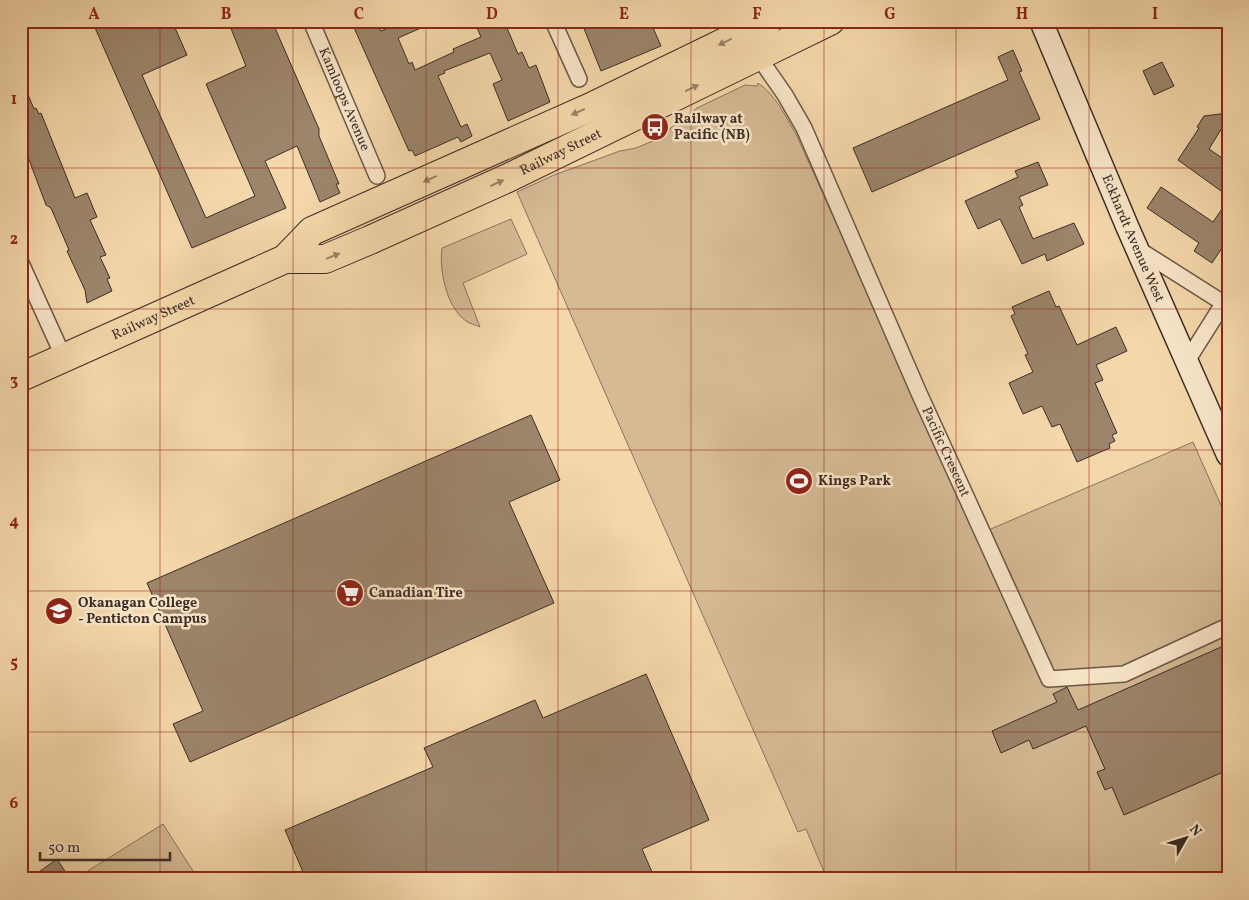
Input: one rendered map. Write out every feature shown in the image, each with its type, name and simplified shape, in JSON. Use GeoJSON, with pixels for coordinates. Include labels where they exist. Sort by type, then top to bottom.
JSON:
{"type":"FeatureCollection","features":[{"type":"Feature","properties":{"kind":"highway","name":"Railway Street"},"geometry":{"type":"LineString","coordinates":[[21,377],[284,259],[312,231],[591,107],[768,21]]}},
{"type":"Feature","properties":{"kind":"highway","name":"Railway Street"},"geometry":{"type":"LineString","coordinates":[[284,259],[325,259],[508,178],[830,21]]}},
{"type":"Feature","properties":{"kind":"main road","name":"Eckhardt Avenue West"},"geometry":{"type":"LineString","coordinates":[[1041,21],[1137,248],[1228,455]]}},
{"type":"Feature","properties":{"kind":"street","name":"Kamloops Avenue"},"geometry":{"type":"LineString","coordinates":[[311,21],[378,176]]}},
{"type":"Feature","properties":{"kind":"street"},"geometry":{"type":"LineString","coordinates":[[553,21],[579,79]]}},
{"type":"Feature","properties":{"kind":"street","name":"Pacific Crescent"},"geometry":{"type":"LineString","coordinates":[[758,56],[785,95],[804,128],[919,393],[1050,679],[1124,674],[1228,626]]}},
{"type":"Feature","properties":{"kind":"street"},"geometry":{"type":"LineString","coordinates":[[1137,248],[1226,302],[1187,361]]}},
{"type":"Feature","properties":{"kind":"street"},"geometry":{"type":"LineString","coordinates":[[21,262],[64,358]]}},
{"type":"Feature","properties":{"kind":"shaded area","name":"Kings Park"},"geometry":{"type":"Polygon","coordinates":[[[758,83],[775,100],[796,134],[977,535],[1193,442],[1228,521],[1228,879],[827,879],[806,829],[798,832],[517,192],[554,175],[655,140],[697,108],[745,85],[757,86],[758,83]]]}},
{"type":"Feature","properties":{"kind":"shaded area"},"geometry":{"type":"Polygon","coordinates":[[[511,219],[527,254],[463,283],[480,327],[468,322],[453,307],[443,277],[442,248],[511,219]]]}},
{"type":"Feature","properties":{"kind":"shaded area"},"geometry":{"type":"Polygon","coordinates":[[[163,824],[198,879],[75,879],[163,824]]]}},
{"type":"Feature","properties":{"kind":"building"},"geometry":{"type":"Polygon","coordinates":[[[92,21],[172,21],[187,55],[142,75],[206,218],[255,196],[206,84],[246,66],[228,21],[272,21],[319,129],[319,136],[339,184],[336,184],[340,193],[320,202],[297,146],[265,161],[286,208],[192,248],[92,21]]]}},
{"type":"Feature","properties":{"kind":"building"},"geometry":{"type":"Polygon","coordinates":[[[351,21],[376,21],[381,31],[404,21],[437,21],[398,38],[409,64],[412,62],[415,70],[454,52],[453,49],[481,37],[474,21],[504,21],[518,54],[522,52],[529,68],[536,65],[550,102],[508,121],[493,84],[502,80],[490,53],[444,71],[445,73],[438,76],[461,127],[467,124],[472,136],[461,142],[458,137],[415,156],[412,150],[409,151],[351,21]]]}},
{"type":"Feature","properties":{"kind":"building"},"geometry":{"type":"Polygon","coordinates":[[[581,21],[650,21],[661,46],[601,71],[581,21]]]}},
{"type":"Feature","properties":{"kind":"building"},"geometry":{"type":"Polygon","coordinates":[[[1013,50],[1022,71],[1019,72],[1040,119],[872,192],[853,148],[1008,80],[998,57],[1013,50]]]}},
{"type":"Feature","properties":{"kind":"building"},"geometry":{"type":"Polygon","coordinates":[[[1162,62],[1174,86],[1154,95],[1143,71],[1162,62]]]}},
{"type":"Feature","properties":{"kind":"building"},"geometry":{"type":"Polygon","coordinates":[[[21,78],[34,109],[36,108],[39,114],[41,113],[75,198],[87,193],[97,217],[90,220],[106,255],[100,257],[110,278],[107,279],[112,291],[87,303],[85,290],[67,251],[69,250],[51,208],[46,205],[21,138],[21,78]]]}},
{"type":"Feature","properties":{"kind":"building"},"geometry":{"type":"Polygon","coordinates":[[[1228,113],[1228,118],[1209,149],[1228,162],[1228,196],[1178,160],[1199,128],[1197,127],[1204,116],[1228,113]]]}},
{"type":"Feature","properties":{"kind":"building"},"geometry":{"type":"Polygon","coordinates":[[[1038,162],[1048,185],[1019,197],[1023,205],[1019,207],[1033,239],[1074,223],[1084,244],[1047,261],[1045,254],[1022,264],[1000,219],[978,229],[965,201],[1018,177],[1015,171],[1038,162]]]}},
{"type":"Feature","properties":{"kind":"building"},"geometry":{"type":"Polygon","coordinates":[[[1161,187],[1213,222],[1228,200],[1228,239],[1212,263],[1194,251],[1199,243],[1147,208],[1161,187]]]}},
{"type":"Feature","properties":{"kind":"building"},"geometry":{"type":"Polygon","coordinates":[[[1049,291],[1056,307],[1059,306],[1077,345],[1116,327],[1127,351],[1096,365],[1103,380],[1095,383],[1117,433],[1112,435],[1115,441],[1109,444],[1110,448],[1077,462],[1060,424],[1052,427],[1042,406],[1023,414],[1009,383],[1033,372],[1025,355],[1028,354],[1011,316],[1015,314],[1012,307],[1049,291]]]}},
{"type":"Feature","properties":{"kind":"building","name":"Canadian Tire"},"geometry":{"type":"Polygon","coordinates":[[[531,415],[560,480],[509,502],[554,603],[190,762],[173,724],[203,711],[147,583],[531,415]]]}},
{"type":"Feature","properties":{"kind":"building"},"geometry":{"type":"Polygon","coordinates":[[[1228,644],[1228,770],[1124,815],[1112,787],[1105,790],[1097,772],[1105,769],[1086,726],[1033,749],[1029,740],[1001,753],[992,731],[1057,702],[1053,694],[1067,687],[1078,710],[1228,644]]]}},
{"type":"Feature","properties":{"kind":"building"},"geometry":{"type":"Polygon","coordinates":[[[646,674],[709,820],[642,849],[655,879],[306,879],[285,830],[433,767],[424,748],[535,700],[543,718],[646,674]]]}},
{"type":"Feature","properties":{"kind":"building"},"geometry":{"type":"Polygon","coordinates":[[[57,859],[70,879],[29,879],[57,859]]]}},
{"type":"Feature","properties":{"kind":"place","name":"Railway at Pacific (NB)"},"geometry":{"type":"Point","coordinates":[655,127]}},
{"type":"Feature","properties":{"kind":"place","name":"Kings Park"},"geometry":{"type":"Point","coordinates":[799,481]}},
{"type":"Feature","properties":{"kind":"place","name":"Canadian Tire"},"geometry":{"type":"Point","coordinates":[350,593]}},
{"type":"Feature","properties":{"kind":"place","name":"Okanagan College - Penticton Campus"},"geometry":{"type":"Point","coordinates":[59,611]}}]}
